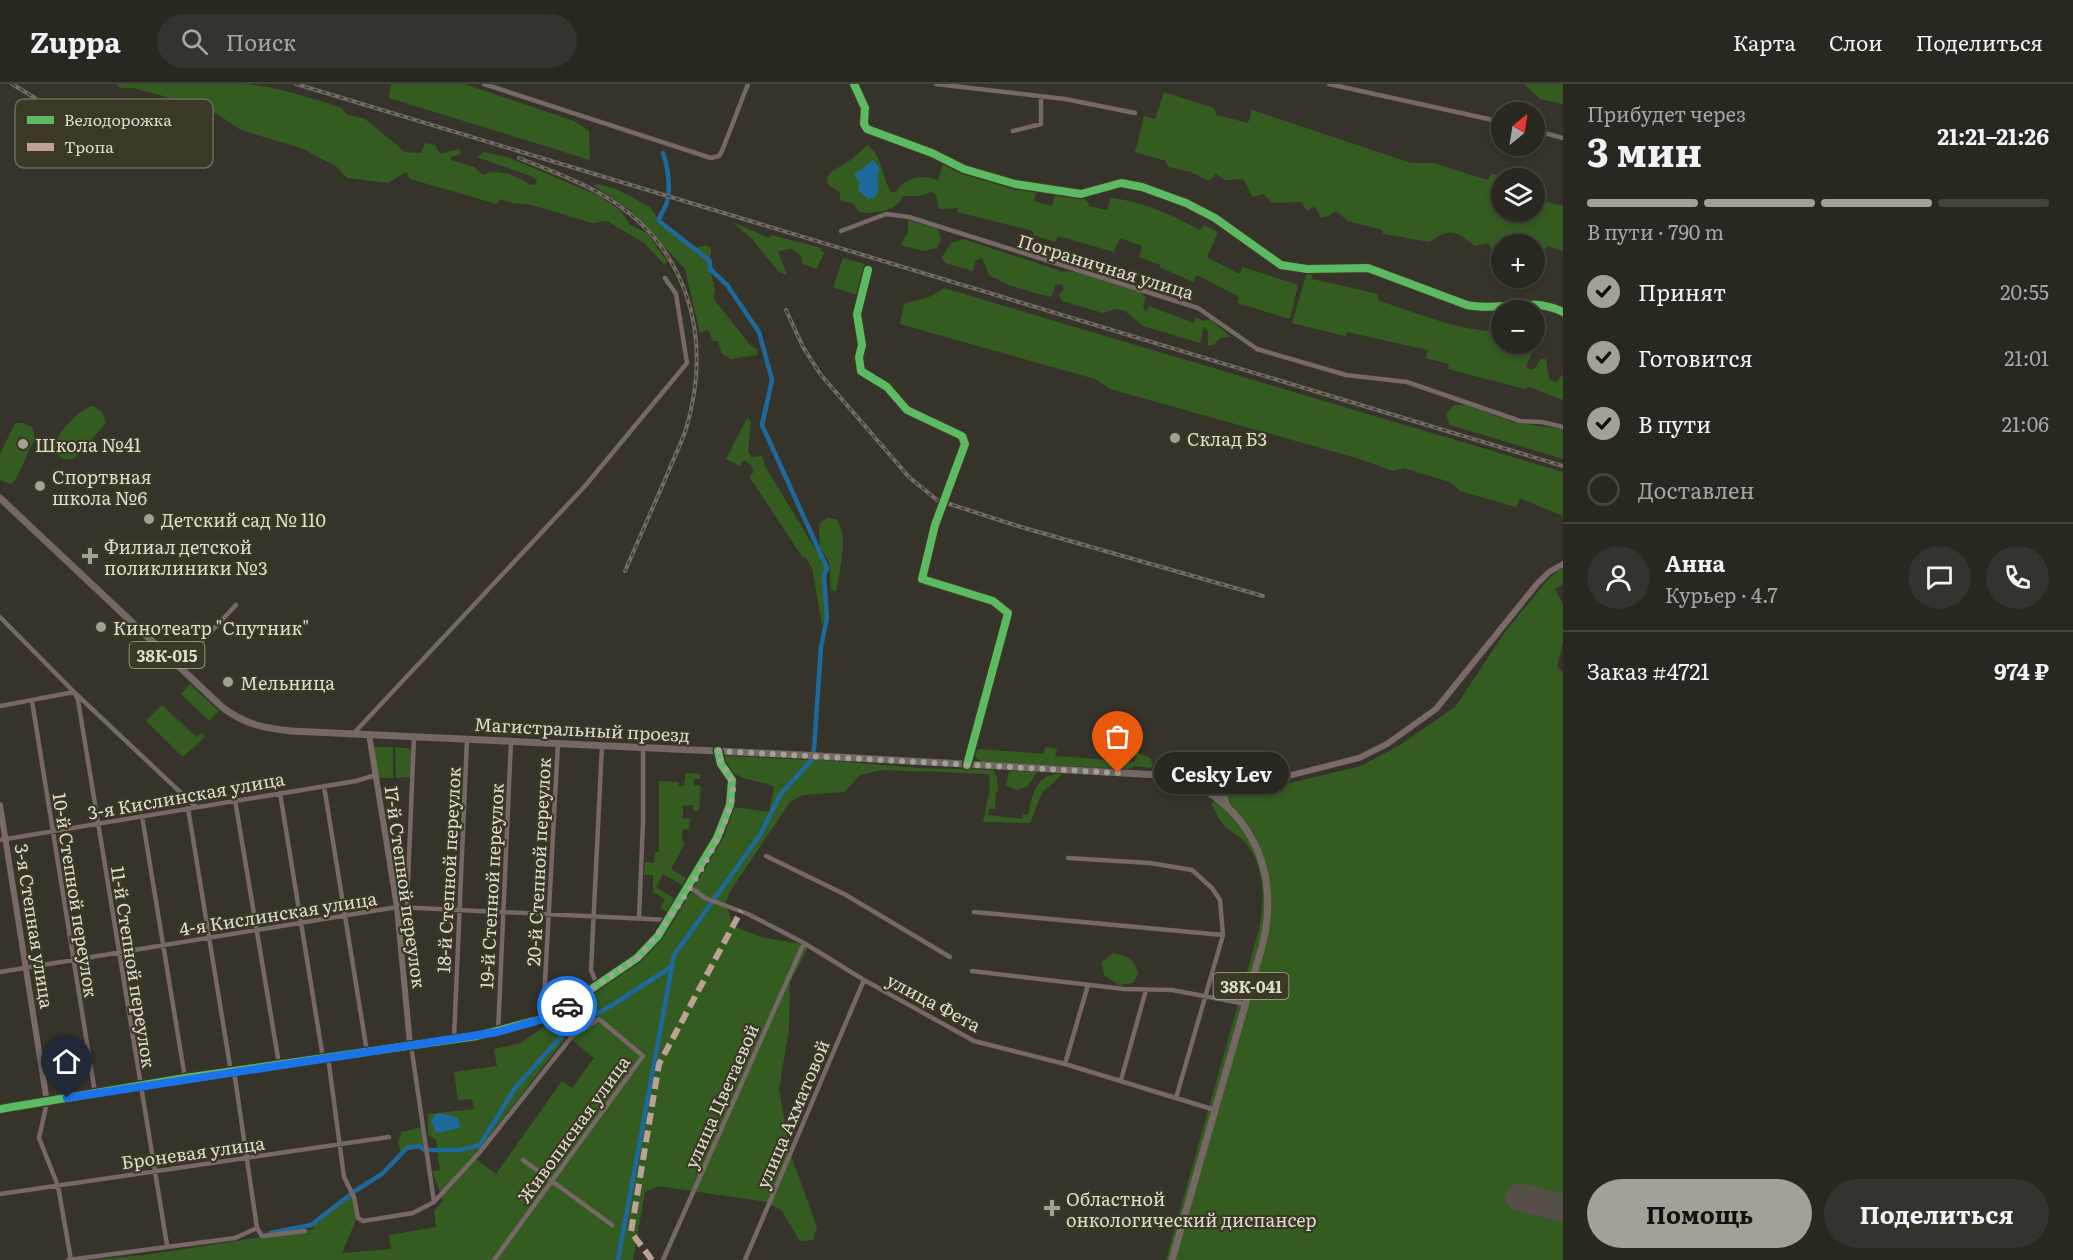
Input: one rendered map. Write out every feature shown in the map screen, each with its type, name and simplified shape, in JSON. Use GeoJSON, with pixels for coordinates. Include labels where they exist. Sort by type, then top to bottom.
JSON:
{"type":"FeatureCollection","features":[{"type":"Feature","properties":{"kind":"main road","name":"Магистральный проезд"},"geometry":{"type":"LineString","coordinates":[[0,498],[224,708],[248,724],[291,731],[643,747],[1177,776]]}},
{"type":"Feature","properties":{"kind":"main road","name":"38К-041"},"geometry":{"type":"LineString","coordinates":[[1172,1260],[1267,925],[1269,887],[1256,845],[1228,809],[1196,784],[1177,776]]}},
{"type":"Feature","properties":{"kind":"street"},"geometry":{"type":"LineString","coordinates":[[484,84],[704,157],[716,158],[723,151],[748,84]]}},
{"type":"Feature","properties":{"kind":"street"},"geometry":{"type":"LineString","coordinates":[[854,84],[865,108],[865,127],[932,153],[964,169],[1015,184],[1041,186],[1081,194],[1121,183],[1142,187],[1186,203],[1215,218],[1281,265],[1307,269],[1368,267],[1467,305],[1483,308],[1539,304],[1563,312]]}},
{"type":"Feature","properties":{"kind":"street"},"geometry":{"type":"LineString","coordinates":[[936,84],[1041,96],[1135,112]]}},
{"type":"Feature","properties":{"kind":"street"},"geometry":{"type":"LineString","coordinates":[[1329,84],[1491,120]]}},
{"type":"Feature","properties":{"kind":"street"},"geometry":{"type":"LineString","coordinates":[[1013,131],[1041,124],[1041,96]]}},
{"type":"Feature","properties":{"kind":"street"},"geometry":{"type":"LineString","coordinates":[[1545,133],[1563,138]]}},
{"type":"Feature","properties":{"kind":"street","name":"Пограничная улица"},"geometry":{"type":"LineString","coordinates":[[841,231],[886,214],[902,215],[1197,308],[1257,349],[1346,375],[1407,382],[1520,422],[1542,422],[1563,427]]}},
{"type":"Feature","properties":{"kind":"street"},"geometry":{"type":"LineString","coordinates":[[868,270],[857,314],[862,345],[859,357],[861,371],[887,387],[907,410],[962,436],[965,444],[935,525],[922,579],[993,601],[1008,613],[967,765]]}},
{"type":"Feature","properties":{"kind":"street"},"geometry":{"type":"LineString","coordinates":[[354,733],[585,486],[687,363],[676,294],[665,279]]}},
{"type":"Feature","properties":{"kind":"street","name":"Магистральный проезд"},"geometry":{"type":"LineString","coordinates":[[1177,776],[1268,780],[1359,758],[1387,744],[1436,709],[1537,584],[1549,572],[1563,564]]}},
{"type":"Feature","properties":{"kind":"street"},"geometry":{"type":"LineString","coordinates":[[179,666],[236,605]]}},
{"type":"Feature","properties":{"kind":"street"},"geometry":{"type":"LineString","coordinates":[[0,617],[75,693],[196,807]]}},
{"type":"Feature","properties":{"kind":"street"},"geometry":{"type":"LineString","coordinates":[[0,706],[75,693]]}},
{"type":"Feature","properties":{"kind":"street","name":"11-й Степной переулок"},"geometry":{"type":"LineString","coordinates":[[75,693],[167,1245]]}},
{"type":"Feature","properties":{"kind":"street","name":"10-й Степной переулок"},"geometry":{"type":"LineString","coordinates":[[32,701],[95,1093]]}},
{"type":"Feature","properties":{"kind":"street","name":"17-й Степной переулок"},"geometry":{"type":"LineString","coordinates":[[369,734],[397,907],[410,1044]]}},
{"type":"Feature","properties":{"kind":"street","name":"17-й Степной переулок"},"geometry":{"type":"LineString","coordinates":[[407,906],[414,736]]}},
{"type":"Feature","properties":{"kind":"street","name":"18-й Степной переулок"},"geometry":{"type":"LineString","coordinates":[[454,1038],[467,739]]}},
{"type":"Feature","properties":{"kind":"street","name":"19-й Степной переулок"},"geometry":{"type":"LineString","coordinates":[[498,1032],[511,741]]}},
{"type":"Feature","properties":{"kind":"street","name":"20-й Степной переулок"},"geometry":{"type":"LineString","coordinates":[[546,1018],[548,913],[558,743]]}},
{"type":"Feature","properties":{"kind":"street"},"geometry":{"type":"LineString","coordinates":[[597,985],[591,970],[602,745]]}},
{"type":"Feature","properties":{"kind":"street"},"geometry":{"type":"LineString","coordinates":[[639,918],[644,823],[643,747]]}},
{"type":"Feature","properties":{"kind":"street"},"geometry":{"type":"LineString","coordinates":[[0,1101],[1,1109],[185,1078],[498,1032],[546,1018],[637,958],[669,920],[717,838],[733,793],[732,780],[721,764],[718,751]]}},
{"type":"Feature","properties":{"kind":"street","name":"3-я Кислинская улица"},"geometry":{"type":"LineString","coordinates":[[3,840],[324,786],[376,775]]}},
{"type":"Feature","properties":{"kind":"street"},"geometry":{"type":"LineString","coordinates":[[1208,777],[1210,790],[1215,799]]}},
{"type":"Feature","properties":{"kind":"street"},"geometry":{"type":"LineString","coordinates":[[1223,778],[1222,790],[1228,809]]}},
{"type":"Feature","properties":{"kind":"street"},"geometry":{"type":"LineString","coordinates":[[324,786],[367,1052]]}},
{"type":"Feature","properties":{"kind":"street"},"geometry":{"type":"LineString","coordinates":[[280,793],[326,1058],[344,1177],[354,1197],[358,1218],[363,1221],[413,1213],[434,1202],[479,1153],[573,1035],[546,1018]]}},
{"type":"Feature","properties":{"kind":"street"},"geometry":{"type":"LineString","coordinates":[[235,800],[279,1064]]}},
{"type":"Feature","properties":{"kind":"street","name":"3-я Степная улица"},"geometry":{"type":"LineString","coordinates":[[0,806],[3,840],[47,1102],[39,1138],[58,1186],[69,1260]]}},
{"type":"Feature","properties":{"kind":"street"},"geometry":{"type":"LineString","coordinates":[[188,808],[257,1228],[262,1236],[304,1231]]}},
{"type":"Feature","properties":{"kind":"street"},"geometry":{"type":"LineString","coordinates":[[142,816],[185,1078]]}},
{"type":"Feature","properties":{"kind":"street"},"geometry":{"type":"LineString","coordinates":[[766,856],[846,895],[950,957]]}},
{"type":"Feature","properties":{"kind":"street"},"geometry":{"type":"LineString","coordinates":[[1068,858],[1150,863],[1192,870],[1207,882],[1220,900],[1223,935],[1176,1098]]}},
{"type":"Feature","properties":{"kind":"street","name":"улица Фета"},"geometry":{"type":"LineString","coordinates":[[689,886],[705,898],[724,904],[804,943],[864,980],[974,1041],[1121,1080],[1215,1110]]}},
{"type":"Feature","properties":{"kind":"street","name":"4-я Кислинская улица"},"geometry":{"type":"LineString","coordinates":[[0,972],[407,906],[669,920]]}},
{"type":"Feature","properties":{"kind":"street"},"geometry":{"type":"LineString","coordinates":[[974,912],[1223,935]]}},
{"type":"Feature","properties":{"kind":"street","name":"улица Цветаевой"},"geometry":{"type":"LineString","coordinates":[[663,1260],[804,943]]}},
{"type":"Feature","properties":{"kind":"street"},"geometry":{"type":"LineString","coordinates":[[972,971],[1088,985],[1172,990],[1246,1004]]}},
{"type":"Feature","properties":{"kind":"street","name":"улица Ахматовой"},"geometry":{"type":"LineString","coordinates":[[745,1260],[864,980]]}},
{"type":"Feature","properties":{"kind":"street"},"geometry":{"type":"LineString","coordinates":[[1065,1064],[1088,985]]}},
{"type":"Feature","properties":{"kind":"street"},"geometry":{"type":"LineString","coordinates":[[1121,1080],[1146,990]]}},
{"type":"Feature","properties":{"kind":"street","name":"Живописная улица"},"geometry":{"type":"LineString","coordinates":[[494,1260],[643,1056],[599,1019],[573,1035]]}},
{"type":"Feature","properties":{"kind":"street"},"geometry":{"type":"LineString","coordinates":[[410,1044],[434,1202]]}},
{"type":"Feature","properties":{"kind":"street","name":"Броневая улица"},"geometry":{"type":"LineString","coordinates":[[0,1194],[389,1137]]}},
{"type":"Feature","properties":{"kind":"street"},"geometry":{"type":"LineString","coordinates":[[523,1160],[612,1225]]}},
{"type":"Feature","properties":{"kind":"street"},"geometry":{"type":"LineString","coordinates":[[69,1260],[167,1245],[235,1238],[257,1228]]}},
{"type":"Feature","properties":{"kind":"green space"},"geometry":{"type":"Polygon","coordinates":[[[116,84],[245,84],[282,90],[342,108],[346,114],[365,119],[405,152],[421,153],[425,143],[435,145],[440,154],[459,149],[461,154],[451,157],[451,160],[474,167],[483,175],[500,172],[530,185],[536,184],[537,181],[533,177],[477,157],[484,152],[510,158],[599,196],[621,211],[630,225],[647,233],[667,261],[665,265],[644,243],[607,221],[592,223],[532,205],[500,199],[497,204],[410,179],[406,172],[388,183],[347,178],[337,167],[301,148],[241,130],[213,113],[213,99],[171,99],[133,88],[121,88],[116,84]]]}},
{"type":"Feature","properties":{"kind":"green space"},"geometry":{"type":"Polygon","coordinates":[[[391,84],[464,84],[574,121],[589,131],[590,160],[389,98],[391,84]]]}},
{"type":"Feature","properties":{"kind":"green space"},"geometry":{"type":"Polygon","coordinates":[[[1524,84],[1563,84],[1563,104],[1540,99],[1524,84]]]}},
{"type":"Feature","properties":{"kind":"green space"},"geometry":{"type":"Polygon","coordinates":[[[1164,92],[1214,108],[1217,115],[1248,123],[1252,110],[1411,163],[1434,163],[1487,180],[1491,175],[1491,222],[1545,222],[1545,202],[1563,206],[1563,251],[1547,246],[1545,251],[1545,234],[1491,234],[1491,248],[1488,243],[1475,246],[1453,233],[1443,234],[1430,242],[1383,234],[1382,230],[1348,221],[1336,211],[1321,218],[1316,208],[1312,207],[1307,211],[1301,202],[1272,203],[1263,194],[1253,197],[1243,179],[1225,180],[1216,174],[1209,181],[1191,172],[1168,167],[1166,161],[1135,152],[1144,116],[1155,119],[1164,92]]]}},
{"type":"Feature","properties":{"kind":"green space"},"geometry":{"type":"Polygon","coordinates":[[[867,145],[879,160],[891,192],[896,192],[909,180],[915,178],[938,180],[944,161],[964,171],[1037,188],[1034,201],[1052,206],[1056,192],[1081,197],[1089,203],[1088,206],[1107,210],[1111,198],[1135,202],[1200,230],[1204,225],[1218,232],[1207,257],[1239,274],[1243,267],[1298,285],[1290,319],[1237,303],[1239,297],[1197,275],[1193,282],[1139,257],[1142,246],[1120,238],[1114,252],[1058,236],[1055,242],[1033,235],[1033,231],[957,212],[958,208],[939,209],[936,195],[931,192],[919,196],[903,196],[895,206],[884,211],[859,212],[854,204],[840,200],[840,193],[828,184],[827,177],[867,145]]]}},
{"type":"Feature","properties":{"kind":"green space"},"geometry":{"type":"Polygon","coordinates":[[[599,184],[616,189],[650,207],[662,224],[692,249],[706,245],[711,248],[710,269],[715,290],[713,298],[750,345],[757,349],[757,355],[731,359],[722,354],[718,341],[713,341],[708,330],[700,333],[685,269],[630,210],[593,185],[599,184]]]}},
{"type":"Feature","properties":{"kind":"green space"},"geometry":{"type":"Polygon","coordinates":[[[908,220],[938,229],[941,239],[937,248],[923,251],[901,245],[908,232],[908,220]]]}},
{"type":"Feature","properties":{"kind":"green space"},"geometry":{"type":"Polygon","coordinates":[[[732,222],[769,238],[771,235],[821,248],[821,251],[825,252],[816,269],[803,264],[800,255],[792,249],[778,251],[787,275],[778,271],[751,238],[732,222]]]}},
{"type":"Feature","properties":{"kind":"green space"},"geometry":{"type":"Polygon","coordinates":[[[963,239],[1061,271],[1076,272],[1140,292],[1146,297],[1143,307],[1146,312],[1149,306],[1194,323],[1196,318],[1205,321],[1210,319],[1231,337],[1221,338],[1213,345],[1208,345],[1208,331],[1204,327],[1200,343],[1143,326],[1125,311],[1115,309],[1103,313],[1062,301],[1059,295],[1064,289],[1062,284],[1055,285],[1050,297],[1011,286],[989,275],[982,258],[975,261],[973,271],[945,263],[942,257],[951,243],[963,239]]]}},
{"type":"Feature","properties":{"kind":"green space"},"geometry":{"type":"Polygon","coordinates":[[[843,258],[865,264],[856,295],[833,287],[843,258]]]}},
{"type":"Feature","properties":{"kind":"green space"},"geometry":{"type":"Polygon","coordinates":[[[1313,271],[1312,279],[1378,294],[1378,300],[1423,316],[1471,329],[1491,331],[1491,354],[1532,354],[1526,366],[1530,370],[1535,368],[1541,359],[1546,359],[1549,379],[1557,382],[1563,374],[1563,400],[1529,387],[1525,389],[1448,369],[1449,364],[1426,358],[1428,350],[1347,332],[1345,336],[1292,323],[1307,272],[1313,271]]]}},
{"type":"Feature","properties":{"kind":"green space"},"geometry":{"type":"Polygon","coordinates":[[[944,288],[1563,472],[1563,516],[1520,498],[1516,507],[1460,491],[1450,482],[1403,468],[1393,471],[1360,459],[1110,389],[1095,379],[900,324],[904,304],[929,297],[944,288]]]}},
{"type":"Feature","properties":{"kind":"green space"},"geometry":{"type":"Polygon","coordinates":[[[1454,405],[1467,405],[1512,422],[1563,429],[1563,459],[1450,425],[1446,414],[1454,405]]]}},
{"type":"Feature","properties":{"kind":"green space"},"geometry":{"type":"Polygon","coordinates":[[[93,406],[102,412],[106,423],[74,459],[62,459],[55,451],[55,445],[62,431],[74,417],[93,406]]]}},
{"type":"Feature","properties":{"kind":"green space"},"geometry":{"type":"Polygon","coordinates":[[[747,418],[751,421],[748,452],[752,457],[762,456],[766,468],[827,568],[825,575],[826,611],[822,625],[812,568],[749,476],[754,472],[751,465],[744,460],[740,466],[726,459],[747,418]]]}},
{"type":"Feature","properties":{"kind":"green space"},"geometry":{"type":"Polygon","coordinates":[[[15,423],[23,423],[32,427],[35,438],[16,479],[11,484],[0,480],[0,454],[15,423]]]}},
{"type":"Feature","properties":{"kind":"green space"},"geometry":{"type":"Polygon","coordinates":[[[827,518],[836,519],[842,535],[842,554],[836,592],[831,590],[829,562],[820,547],[819,524],[827,518]]]}},
{"type":"Feature","properties":{"kind":"green space"},"geometry":{"type":"Polygon","coordinates":[[[1563,568],[1563,584],[1555,589],[1563,605],[1563,642],[1557,667],[1563,672],[1563,1260],[1166,1260],[1258,933],[1262,910],[1260,874],[1252,852],[1243,839],[1225,827],[1211,804],[1229,789],[1265,789],[1361,766],[1400,745],[1455,707],[1505,632],[1549,578],[1563,568]]]}},
{"type":"Feature","properties":{"kind":"green space"},"geometry":{"type":"Polygon","coordinates":[[[190,684],[219,711],[209,721],[181,694],[190,684]]]}},
{"type":"Feature","properties":{"kind":"green space"},"geometry":{"type":"Polygon","coordinates":[[[162,705],[196,737],[202,733],[205,737],[183,757],[146,721],[162,705]]]}},
{"type":"Feature","properties":{"kind":"green space"},"geometry":{"type":"Polygon","coordinates":[[[373,747],[393,747],[393,778],[379,778],[373,747]]]}},
{"type":"Feature","properties":{"kind":"green space"},"geometry":{"type":"Polygon","coordinates":[[[395,747],[413,749],[411,777],[396,778],[395,747]]]}},
{"type":"Feature","properties":{"kind":"green space"},"geometry":{"type":"Polygon","coordinates":[[[1045,747],[1057,749],[1055,756],[1135,762],[1136,752],[1150,758],[1153,765],[1151,768],[1135,766],[1128,769],[983,762],[977,759],[974,751],[979,749],[1044,754],[1045,747]]]}},
{"type":"Feature","properties":{"kind":"green space"},"geometry":{"type":"Polygon","coordinates":[[[726,756],[810,760],[799,776],[812,759],[919,768],[993,770],[997,778],[998,792],[996,792],[995,809],[989,809],[988,815],[1022,819],[1023,814],[1028,815],[1034,792],[1042,781],[1054,774],[1062,774],[1042,793],[1030,823],[983,822],[990,788],[989,774],[882,770],[860,775],[844,792],[802,795],[790,802],[729,893],[726,903],[733,926],[761,937],[807,945],[807,950],[790,982],[789,1029],[779,1089],[790,1153],[817,1227],[813,1240],[800,1241],[782,1211],[767,1202],[658,1186],[645,1192],[633,1260],[91,1260],[145,1255],[314,1229],[313,1225],[352,1195],[356,1220],[342,1253],[391,1249],[389,1235],[436,1227],[434,1211],[443,1201],[432,1171],[440,1170],[436,1140],[428,1135],[428,1114],[474,1109],[472,1099],[458,1100],[454,1072],[497,1066],[494,1049],[521,1043],[638,960],[658,940],[721,837],[724,838],[733,807],[769,812],[774,787],[740,777],[722,761],[726,756]],[[567,1036],[473,1157],[496,1174],[562,1081],[572,1088],[594,1058],[567,1036]]]}},
{"type":"Feature","properties":{"kind":"green space"},"geometry":{"type":"Polygon","coordinates":[[[1009,771],[1037,772],[1028,786],[1017,790],[1006,785],[1009,771]]]}},
{"type":"Feature","properties":{"kind":"green space"},"geometry":{"type":"Polygon","coordinates":[[[686,773],[700,774],[700,779],[694,779],[694,785],[701,786],[699,811],[693,811],[693,805],[683,806],[683,818],[690,819],[689,829],[682,830],[682,840],[685,843],[671,869],[686,878],[682,885],[663,874],[656,887],[675,899],[667,912],[660,908],[665,899],[653,892],[653,875],[644,875],[645,862],[654,863],[655,852],[659,852],[659,781],[679,782],[679,786],[684,786],[686,773]]]}},
{"type":"Feature","properties":{"kind":"green space"},"geometry":{"type":"Polygon","coordinates":[[[1113,953],[1127,957],[1135,965],[1138,974],[1133,983],[1119,985],[1104,975],[1102,962],[1113,953]]]}},
{"type":"Feature","properties":{"kind":"green space"},"geometry":{"type":"Polygon","coordinates":[[[421,1127],[424,1150],[419,1146],[407,1148],[401,1154],[398,1142],[402,1132],[421,1127]]]}},
{"type":"Feature","properties":{"kind":"water"},"geometry":{"type":"Polygon","coordinates":[[[873,160],[880,169],[878,190],[875,197],[868,199],[858,190],[860,183],[854,175],[873,160]]]}},
{"type":"Feature","properties":{"kind":"water"},"geometry":{"type":"Polygon","coordinates":[[[440,1113],[458,1118],[460,1128],[436,1133],[431,1121],[435,1115],[440,1113]]]}},
{"type":"Feature","properties":{"kind":"waterway"},"geometry":{"type":"LineString","coordinates":[[618,1260],[674,955],[760,835],[780,795],[810,762],[814,749],[821,647],[827,618],[824,576],[827,568],[762,425],[772,380],[759,332],[727,285],[710,269],[710,261],[659,221],[669,191],[668,171],[663,153]]}},
{"type":"Feature","properties":{"kind":"waterway"},"geometry":{"type":"LineString","coordinates":[[270,1233],[311,1225],[355,1191],[382,1174],[407,1148],[419,1146],[424,1150],[460,1150],[480,1145],[515,1088],[567,1030],[614,1004],[671,967]]}},
{"type":"Feature","properties":{"kind":"runway"},"geometry":{"type":"LineString","coordinates":[[1519,1197],[1563,1208]]}},
{"type":"Feature","properties":{"kind":"railway"},"geometry":{"type":"LineString","coordinates":[[12,84],[35,98]]}},
{"type":"Feature","properties":{"kind":"railway"},"geometry":{"type":"LineString","coordinates":[[296,84],[1563,466]]}},
{"type":"Feature","properties":{"kind":"railway"},"geometry":{"type":"LineString","coordinates":[[519,158],[589,188],[629,213],[654,237],[673,264],[686,294],[694,326],[697,359],[694,394],[682,440],[625,571]]}},
{"type":"Feature","properties":{"kind":"railway"},"geometry":{"type":"LineString","coordinates":[[786,310],[803,347],[821,375],[909,477],[937,500],[1021,527],[1263,596]]}},
{"type":"Feature","properties":{"kind":"marked path"},"geometry":{"type":"LineString","coordinates":[[652,1260],[631,1232],[659,1064],[741,911]]}},
{"type":"Feature","properties":{"kind":"cycle path"},"geometry":{"type":"LineString","coordinates":[[854,84],[865,108],[864,124],[867,129],[932,153],[964,169],[1015,184],[1081,194],[1121,183],[1142,187],[1186,203],[1215,218],[1281,265],[1307,269],[1368,268],[1467,305],[1479,307],[1539,305],[1563,312]]}},
{"type":"Feature","properties":{"kind":"cycle path"},"geometry":{"type":"LineString","coordinates":[[868,270],[857,314],[862,345],[859,357],[861,371],[887,387],[907,410],[962,436],[965,444],[935,525],[922,579],[993,601],[1008,613],[967,765]]}},
{"type":"Feature","properties":{"kind":"cycle path"},"geometry":{"type":"LineString","coordinates":[[0,1109],[185,1078],[477,1036],[550,1017],[637,958],[658,936],[717,838],[730,805],[732,780],[721,764],[718,751]]}},
{"type":"Feature","properties":{"kind":"way so far"},"geometry":{"type":"LineString","coordinates":[[567,1006],[637,958],[658,936],[708,855],[730,808],[734,786],[721,764],[718,751],[1118,773]]}},
{"type":"Feature","properties":{"kind":"place","name":"Склад Б3"},"geometry":{"type":"Point","coordinates":[1175,438]}},
{"type":"Feature","properties":{"kind":"place","name":"Школа №41"},"geometry":{"type":"Point","coordinates":[23,444]}},
{"type":"Feature","properties":{"kind":"place","name":"Спортвная школа №6"},"geometry":{"type":"Point","coordinates":[40,486]}},
{"type":"Feature","properties":{"kind":"place","name":"Детский сад № 110"},"geometry":{"type":"Point","coordinates":[149,519]}},
{"type":"Feature","properties":{"kind":"place","name":"Филиал детской поликлиники №3"},"geometry":{"type":"Point","coordinates":[90,556]}},
{"type":"Feature","properties":{"kind":"place","name":"Кинотеатр \"Спутник\""},"geometry":{"type":"Point","coordinates":[101,627]}},
{"type":"Feature","properties":{"kind":"place","name":"Мельница"},"geometry":{"type":"Point","coordinates":[228,682]}},
{"type":"Feature","properties":{"kind":"place","name":"Cesky Lev"},"geometry":{"type":"Point","coordinates":[1118,773]}},
{"type":"Feature","properties":{"kind":"place","name":"Областной онкологический диспансер"},"geometry":{"type":"Point","coordinates":[1052,1208]}},
{"type":"Feature","properties":{"kind":"route"},"geometry":{"type":"LineString","coordinates":[[67,1098],[185,1078],[498,1032],[550,1017],[567,1006]]}}]}
